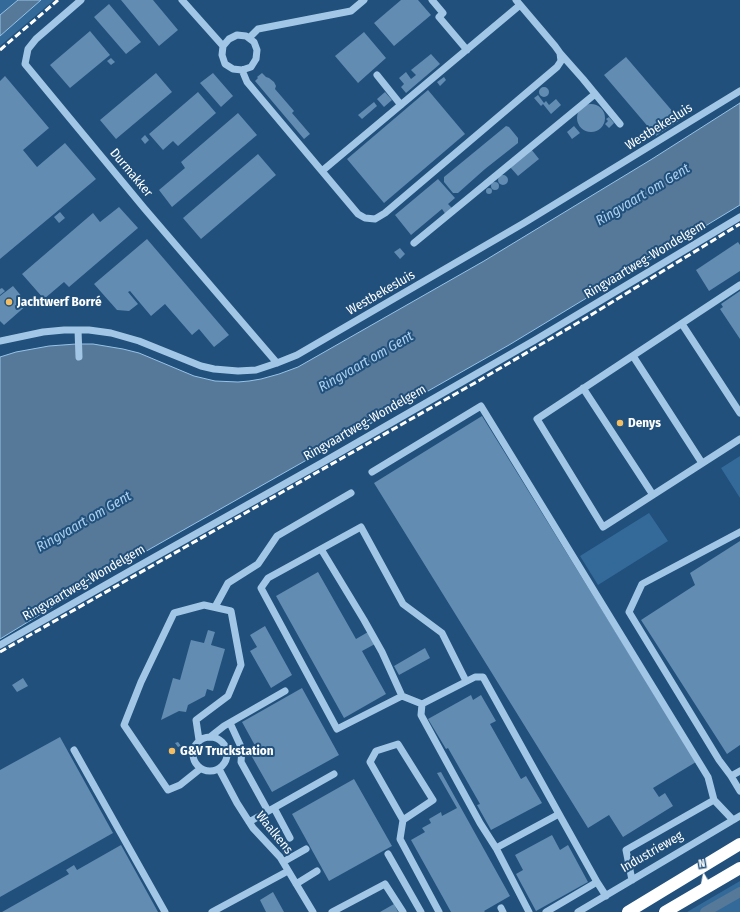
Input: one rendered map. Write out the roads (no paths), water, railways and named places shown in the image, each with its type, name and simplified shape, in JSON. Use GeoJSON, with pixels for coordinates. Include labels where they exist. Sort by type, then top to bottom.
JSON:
{"type":"FeatureCollection","features":[{"type":"Feature","properties":{"kind":"highway"},"geometry":{"type":"LineString","coordinates":[[628,912],[740,844]]}},
{"type":"Feature","properties":{"kind":"highway"},"geometry":{"type":"LineString","coordinates":[[665,912],[740,868]]}},
{"type":"Feature","properties":{"kind":"street","name":"Durmakker"},"geometry":{"type":"LineString","coordinates":[[81,0],[36,39],[28,49],[25,64],[144,208],[277,363]]}},
{"type":"Feature","properties":{"kind":"street"},"geometry":{"type":"LineString","coordinates":[[182,0],[223,46]]}},
{"type":"Feature","properties":{"kind":"street"},"geometry":{"type":"LineString","coordinates":[[249,38],[258,30],[351,11],[364,0]]}},
{"type":"Feature","properties":{"kind":"street"},"geometry":{"type":"LineString","coordinates":[[432,0],[443,13],[439,17],[467,50]]}},
{"type":"Feature","properties":{"kind":"street"},"geometry":{"type":"LineString","coordinates":[[322,171],[467,50],[518,2],[620,124]]}},
{"type":"Feature","properties":{"kind":"street"},"geometry":{"type":"LineString","coordinates":[[237,35],[246,36],[249,38],[254,42],[257,50],[256,59],[251,67],[242,70],[233,69],[225,64],[222,55],[223,46],[228,39],[237,35]]}},
{"type":"Feature","properties":{"kind":"street"},"geometry":{"type":"LineString","coordinates":[[242,70],[247,82],[358,214],[365,218],[375,219],[385,213],[557,67],[561,61],[560,53]]}},
{"type":"Feature","properties":{"kind":"street"},"geometry":{"type":"LineString","coordinates":[[377,75],[401,105]]}},
{"type":"Feature","properties":{"kind":"street","name":"Westbekesluis"},"geometry":{"type":"LineString","coordinates":[[0,341],[43,332],[90,330],[111,333],[140,341],[201,366],[214,369],[238,371],[256,370],[277,363],[297,355],[524,223],[740,91]]}},
{"type":"Feature","properties":{"kind":"street"},"geometry":{"type":"LineString","coordinates":[[414,243],[595,94]]}},
{"type":"Feature","properties":{"kind":"street","name":"Ringvaartweg-Wondelgem"},"geometry":{"type":"LineString","coordinates":[[0,645],[535,340],[740,217]]}},
{"type":"Feature","properties":{"kind":"street"},"geometry":{"type":"LineString","coordinates":[[740,285],[537,419],[603,527],[740,438]]}},
{"type":"Feature","properties":{"kind":"street"},"geometry":{"type":"LineString","coordinates":[[682,324],[740,413]]}},
{"type":"Feature","properties":{"kind":"street"},"geometry":{"type":"LineString","coordinates":[[78,330],[79,357]]}},
{"type":"Feature","properties":{"kind":"street"},"geometry":{"type":"LineString","coordinates":[[633,356],[702,463]]}},
{"type":"Feature","properties":{"kind":"street"},"geometry":{"type":"LineString","coordinates":[[583,388],[653,495]]}},
{"type":"Feature","properties":{"kind":"street"},"geometry":{"type":"LineString","coordinates":[[372,472],[481,406],[708,777],[714,800],[733,820]]}},
{"type":"Feature","properties":{"kind":"street"},"geometry":{"type":"LineString","coordinates":[[215,607],[228,583],[258,564],[277,536],[351,493]]}},
{"type":"Feature","properties":{"kind":"street"},"geometry":{"type":"LineString","coordinates":[[402,696],[338,729],[261,588],[268,578],[361,527],[403,604],[442,633],[466,681]]}},
{"type":"Feature","properties":{"kind":"street"},"geometry":{"type":"LineString","coordinates":[[740,532],[642,584],[629,612],[719,760],[740,791]]}},
{"type":"Feature","properties":{"kind":"street"},"geometry":{"type":"LineString","coordinates":[[321,549],[371,632],[402,696],[422,704],[475,677],[483,677],[606,896]]}},
{"type":"Feature","properties":{"kind":"street"},"geometry":{"type":"LineString","coordinates":[[200,740],[196,720],[228,696],[241,665],[231,611],[204,605],[174,613],[141,682],[124,725],[168,790],[180,785],[200,769]]}},
{"type":"Feature","properties":{"kind":"street"},"geometry":{"type":"LineString","coordinates":[[210,737],[221,741],[225,745],[227,751],[225,762],[219,768],[211,771],[200,769],[196,765],[192,754],[193,749],[200,740],[210,737],[230,723],[285,691]]}},
{"type":"Feature","properties":{"kind":"street"},"geometry":{"type":"LineString","coordinates":[[422,704],[421,715],[480,823],[496,848],[529,912]]}},
{"type":"Feature","properties":{"kind":"street"},"geometry":{"type":"LineString","coordinates":[[230,723],[242,749],[241,762],[290,838]]}},
{"type":"Feature","properties":{"kind":"street"},"geometry":{"type":"LineString","coordinates":[[404,820],[433,800],[398,744],[376,751],[370,762],[404,820],[400,839],[439,912]]}},
{"type":"Feature","properties":{"kind":"street"},"geometry":{"type":"LineString","coordinates":[[74,750],[165,912]]}},
{"type":"Feature","properties":{"kind":"street","name":"Waalkens"},"geometry":{"type":"LineString","coordinates":[[219,768],[237,803],[249,822],[283,862],[313,912]]}},
{"type":"Feature","properties":{"kind":"street"},"geometry":{"type":"LineString","coordinates":[[731,776],[740,770]]}},
{"type":"Feature","properties":{"kind":"street"},"geometry":{"type":"LineString","coordinates":[[249,822],[334,774]]}},
{"type":"Feature","properties":{"kind":"street"},"geometry":{"type":"LineString","coordinates":[[632,880],[626,850],[714,800]]}},
{"type":"Feature","properties":{"kind":"street"},"geometry":{"type":"LineString","coordinates":[[496,848],[559,814]]}},
{"type":"Feature","properties":{"kind":"street","name":"Industrieweg"},"geometry":{"type":"LineString","coordinates":[[578,912],[740,816]]}},
{"type":"Feature","properties":{"kind":"street"},"geometry":{"type":"LineString","coordinates":[[283,862],[306,849]]}},
{"type":"Feature","properties":{"kind":"street"},"geometry":{"type":"LineString","coordinates":[[388,854],[421,912]]}},
{"type":"Feature","properties":{"kind":"street"},"geometry":{"type":"LineString","coordinates":[[212,912],[288,871]]}},
{"type":"Feature","properties":{"kind":"street"},"geometry":{"type":"LineString","coordinates":[[296,884],[318,871]]}},
{"type":"Feature","properties":{"kind":"street"},"geometry":{"type":"LineString","coordinates":[[546,912],[597,882]]}},
{"type":"Feature","properties":{"kind":"street"},"geometry":{"type":"LineString","coordinates":[[332,912],[385,884],[403,912]]}},
{"type":"Feature","properties":{"kind":"water"},"geometry":{"type":"Polygon","coordinates":[[[18,0],[41,0],[0,36],[0,15],[18,0]]]}},
{"type":"Feature","properties":{"kind":"water","name":"Ringvaart om Gent"},"geometry":{"type":"Polygon","coordinates":[[[740,103],[740,205],[509,345],[113,570],[0,639],[0,357],[16,352],[49,346],[93,344],[139,353],[194,376],[215,381],[249,381],[279,374],[298,367],[484,261],[652,159],[740,103]]]}},
{"type":"Feature","properties":{"kind":"waterway"},"geometry":{"type":"LineString","coordinates":[[705,912],[740,892]]}},
{"type":"Feature","properties":{"kind":"railway"},"geometry":{"type":"LineString","coordinates":[[0,50],[58,0]]}},
{"type":"Feature","properties":{"kind":"railway"},"geometry":{"type":"LineString","coordinates":[[0,652],[480,380],[586,318],[740,224]]}},
{"type":"Feature","properties":{"kind":"place","name":"Jachtwerf Borré"},"geometry":{"type":"Point","coordinates":[9,302]}},
{"type":"Feature","properties":{"kind":"place","name":"Denys"},"geometry":{"type":"Point","coordinates":[620,423]}},
{"type":"Feature","properties":{"kind":"place","name":"G&V Truckstation"},"geometry":{"type":"Point","coordinates":[172,751]}}]}
